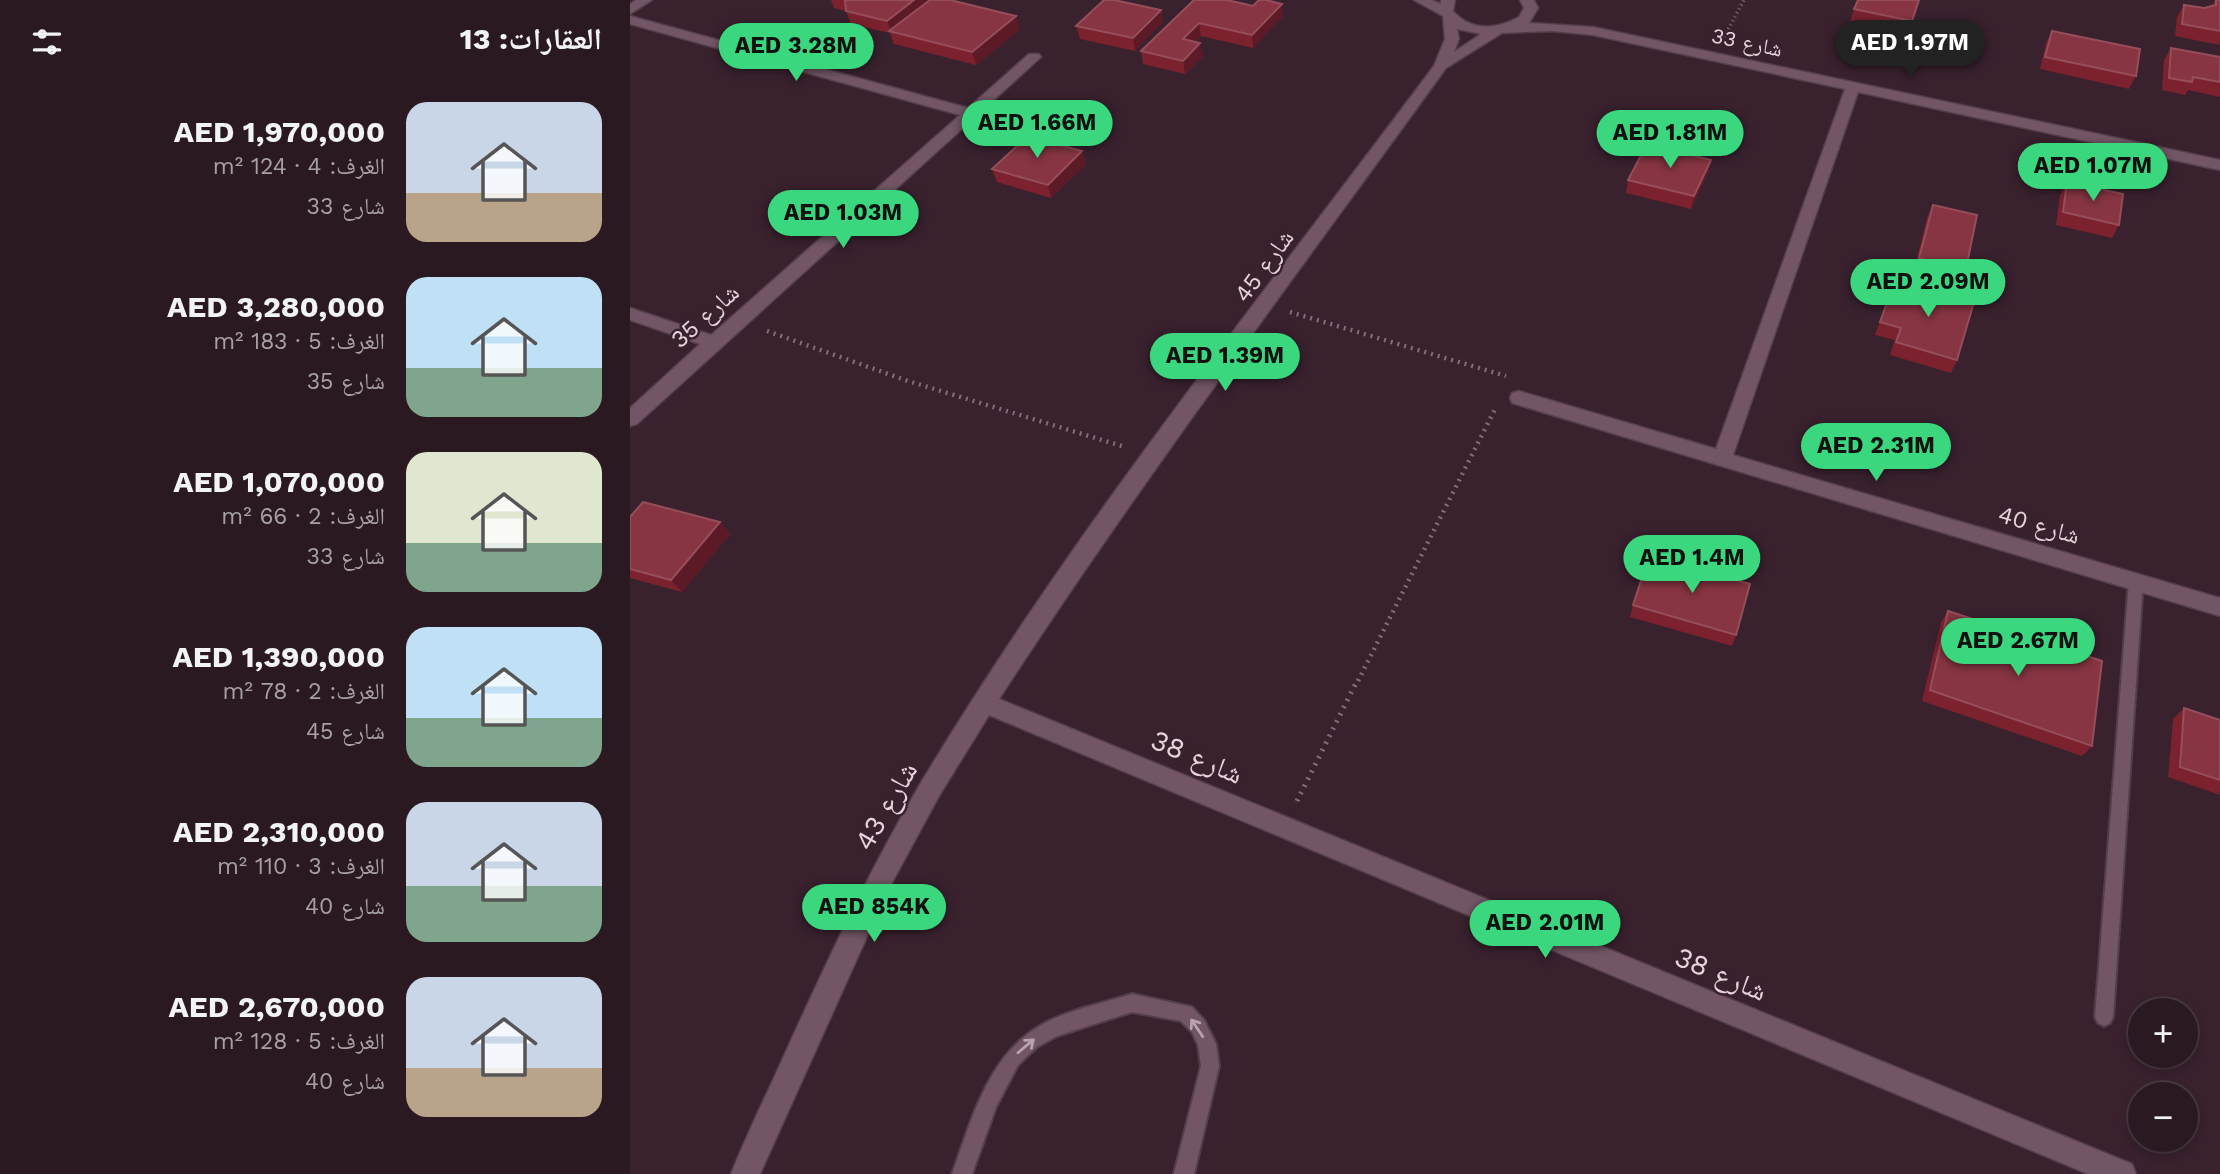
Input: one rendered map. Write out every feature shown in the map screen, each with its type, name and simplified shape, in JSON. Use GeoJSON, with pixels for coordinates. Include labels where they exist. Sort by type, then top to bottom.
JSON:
{"type":"FeatureCollection","features":[{"type":"Feature","properties":{"kind":"street"},"geometry":{"type":"LineString","coordinates":[[630,10],[646,0]]}},
{"type":"Feature","properties":{"kind":"street"},"geometry":{"type":"LineString","coordinates":[[1421,0],[1447,10]]}},
{"type":"Feature","properties":{"kind":"street","name":"شارع 33"},"geometry":{"type":"LineString","coordinates":[[1528,1],[1593,31]]}},
{"type":"Feature","properties":{"kind":"street","name":"شارع 45"},"geometry":{"type":"LineString","coordinates":[[1441,66],[1502,29],[1525,20],[1531,8],[1528,1]]}},
{"type":"Feature","properties":{"kind":"street","name":"شارع 33"},"geometry":{"type":"LineString","coordinates":[[1447,10],[1474,29],[1593,31],[2220,165]]}},
{"type":"Feature","properties":{"kind":"street","name":"شارع 45"},"geometry":{"type":"LineString","coordinates":[[985,703],[1061,584],[1441,66],[1452,39],[1447,10]]}},
{"type":"Feature","properties":{"kind":"street"},"geometry":{"type":"LineString","coordinates":[[630,20],[971,113]]}},
{"type":"Feature","properties":{"kind":"street","name":"شارع 35"},"geometry":{"type":"LineString","coordinates":[[630,419],[736,320],[1034,57]]}},
{"type":"Feature","properties":{"kind":"street"},"geometry":{"type":"LineString","coordinates":[[1722,459],[1853,86]]}},
{"type":"Feature","properties":{"kind":"street"},"geometry":{"type":"LineString","coordinates":[[630,314],[712,342]]}},
{"type":"Feature","properties":{"kind":"street","name":"شارع 40"},"geometry":{"type":"LineString","coordinates":[[1519,398],[2220,607]]}},
{"type":"Feature","properties":{"kind":"street","name":"شارع 38"},"geometry":{"type":"LineString","coordinates":[[985,703],[2122,1174]]}},
{"type":"Feature","properties":{"kind":"street","name":"شارع 43"},"geometry":{"type":"LineString","coordinates":[[745,1174],[847,946],[886,869],[931,788],[985,703]]}},
{"type":"Feature","properties":{"kind":"lane"},"geometry":{"type":"LineString","coordinates":[[2104,1017],[2136,581]]}},
{"type":"Feature","properties":{"kind":"lane"},"geometry":{"type":"LineString","coordinates":[[962,1174],[988,1102],[1012,1059],[1031,1041],[1053,1028],[1132,1003],[1186,1013],[1207,1044],[1210,1066],[1184,1174]]}},
{"type":"Feature","properties":{"kind":"path"},"geometry":{"type":"LineString","coordinates":[[1713,56],[1744,0]]}},
{"type":"Feature","properties":{"kind":"path"},"geometry":{"type":"LineString","coordinates":[[1266,305],[1496,372],[1515,383],[1519,398]]}},
{"type":"Feature","properties":{"kind":"path"},"geometry":{"type":"LineString","coordinates":[[736,320],[908,381],[1155,456]]}},
{"type":"Feature","properties":{"kind":"path"},"geometry":{"type":"LineString","coordinates":[[1284,827],[1498,404]]}},
{"type":"Feature","properties":{"kind":"building"},"geometry":{"type":"Polygon","coordinates":[[[845,0],[914,0],[887,21],[846,11],[845,0]]]}},
{"type":"Feature","properties":{"kind":"building"},"geometry":{"type":"Polygon","coordinates":[[[930,0],[950,0],[1016,16],[972,52],[889,31],[930,0]]]}},
{"type":"Feature","properties":{"kind":"building"},"geometry":{"type":"Polygon","coordinates":[[[1104,0],[1161,10],[1133,38],[1076,26],[1104,0]]]}},
{"type":"Feature","properties":{"kind":"building"},"geometry":{"type":"Polygon","coordinates":[[[1194,0],[1227,0],[1253,6],[1259,0],[1282,4],[1252,35],[1199,23],[1183,39],[1200,43],[1183,61],[1141,51],[1194,0]]]}},
{"type":"Feature","properties":{"kind":"building"},"geometry":{"type":"Polygon","coordinates":[[[1858,0],[1919,0],[1912,21],[1854,9],[1858,0]]]}},
{"type":"Feature","properties":{"kind":"building"},"geometry":{"type":"Polygon","coordinates":[[[2216,0],[2220,0],[2220,31],[2182,24],[2184,5],[2204,8],[2216,5],[2216,0]]]}},
{"type":"Feature","properties":{"kind":"building"},"geometry":{"type":"Polygon","coordinates":[[[2052,31],[2140,49],[2136,76],[2045,57],[2052,31]]]}},
{"type":"Feature","properties":{"kind":"building"},"geometry":{"type":"Polygon","coordinates":[[[2171,48],[2220,57],[2220,82],[2193,77],[2192,82],[2169,78],[2171,48]]]}},
{"type":"Feature","properties":{"kind":"building"},"geometry":{"type":"Polygon","coordinates":[[[1028,136],[1082,151],[1048,185],[992,169],[1028,136]]]}},
{"type":"Feature","properties":{"kind":"building"},"geometry":{"type":"Polygon","coordinates":[[[1647,144],[1711,160],[1694,196],[1628,180],[1647,144]]]}},
{"type":"Feature","properties":{"kind":"building"},"geometry":{"type":"Polygon","coordinates":[[[2067,182],[2123,194],[2119,225],[2063,212],[2067,182]]]}},
{"type":"Feature","properties":{"kind":"building"},"geometry":{"type":"Polygon","coordinates":[[[1933,205],[1977,215],[1966,269],[1919,258],[1933,205]]]}},
{"type":"Feature","properties":{"kind":"building"},"geometry":{"type":"Polygon","coordinates":[[[1895,280],[1974,302],[1957,360],[1896,342],[1901,328],[1880,322],[1895,280]]]}},
{"type":"Feature","properties":{"kind":"building"},"geometry":{"type":"Polygon","coordinates":[[[643,502],[720,522],[671,580],[630,569],[630,517],[643,502]]]}},
{"type":"Feature","properties":{"kind":"building"},"geometry":{"type":"Polygon","coordinates":[[[1649,556],[1750,584],[1736,635],[1633,605],[1649,556]]]}},
{"type":"Feature","properties":{"kind":"building"},"geometry":{"type":"Polygon","coordinates":[[[1948,611],[2102,661],[2092,746],[1930,690],[1948,611]]]}},
{"type":"Feature","properties":{"kind":"building"},"geometry":{"type":"Polygon","coordinates":[[[2184,708],[2220,720],[2220,780],[2180,767],[2184,708]]]}}]}
